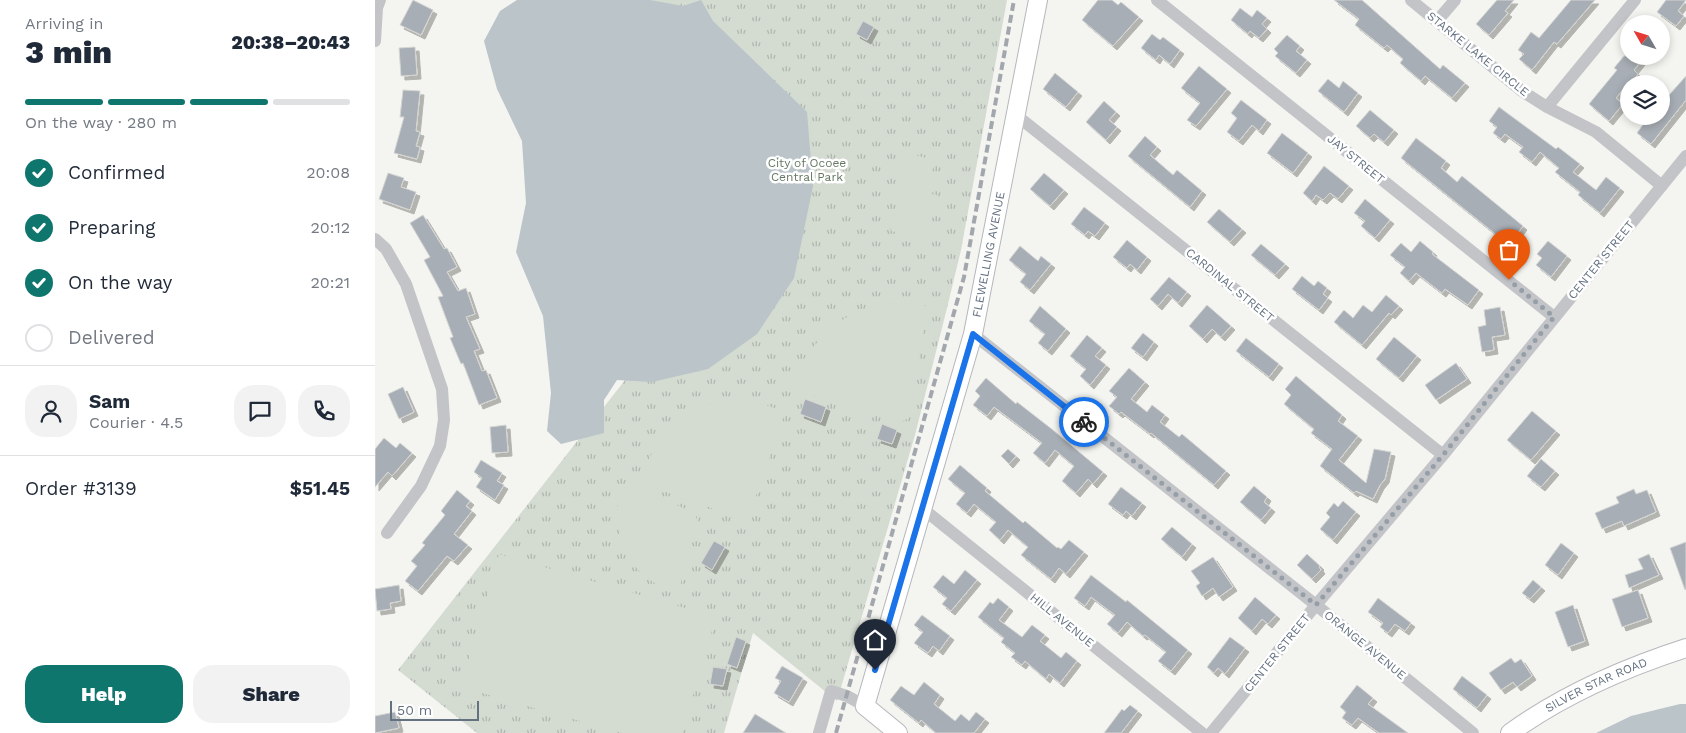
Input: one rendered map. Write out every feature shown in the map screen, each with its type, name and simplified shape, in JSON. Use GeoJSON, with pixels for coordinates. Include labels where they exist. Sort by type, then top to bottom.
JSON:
{"type":"FeatureCollection","features":[{"type":"Feature","properties":{"kind":"street","name":"FLEWELLING AVENUE"},"geometry":{"type":"LineString","coordinates":[[865,706],[973,334],[1038,0]]}},
{"type":"Feature","properties":{"kind":"street","name":"JAY STREET"},"geometry":{"type":"LineString","coordinates":[[1157,0],[1554,317]]}},
{"type":"Feature","properties":{"kind":"street","name":"STARKE LAKE CIRCLE"},"geometry":{"type":"LineString","coordinates":[[1411,0],[1522,91],[1547,107],[1596,132],[1662,186]]}},
{"type":"Feature","properties":{"kind":"street"},"geometry":{"type":"LineString","coordinates":[[1437,21],[1455,0]]}},
{"type":"Feature","properties":{"kind":"street"},"geometry":{"type":"LineString","coordinates":[[1547,107],[1635,0]]}},
{"type":"Feature","properties":{"kind":"street"},"geometry":{"type":"LineString","coordinates":[[375,42],[377,5]]}},
{"type":"Feature","properties":{"kind":"street","name":"CARDINAL STREET"},"geometry":{"type":"LineString","coordinates":[[1017,115],[1443,455]]}},
{"type":"Feature","properties":{"kind":"street","name":"CENTER STREET"},"geometry":{"type":"LineString","coordinates":[[1211,733],[1443,455],[1686,156]]}},
{"type":"Feature","properties":{"kind":"street"},"geometry":{"type":"LineString","coordinates":[[375,239],[386,249],[407,284],[442,390],[443,420],[440,446],[421,486],[387,533]]}},
{"type":"Feature","properties":{"kind":"street","name":"ORANGE AVENUE"},"geometry":{"type":"LineString","coordinates":[[973,334],[1316,605],[1473,733]]}},
{"type":"Feature","properties":{"kind":"street","name":"HILL AVENUE"},"geometry":{"type":"LineString","coordinates":[[922,508],[1202,733]]}},
{"type":"Feature","properties":{"kind":"street","name":"SILVER STAR ROAD"},"geometry":{"type":"LineString","coordinates":[[1510,733],[1531,718],[1584,688],[1637,664],[1686,648]]}},
{"type":"Feature","properties":{"kind":"street"},"geometry":{"type":"LineString","coordinates":[[819,733],[831,691],[847,696],[865,706],[898,733]]}},
{"type":"Feature","properties":{"kind":"green space","name":"City of Ocoee Central Park"},"geometry":{"type":"Polygon","coordinates":[[[643,0],[1007,0],[961,250],[915,435],[837,701],[753,633],[724,733],[477,733],[398,670],[647,352],[643,0]]]}},
{"type":"Feature","properties":{"kind":"green space"},"geometry":{"type":"Polygon","coordinates":[[[897,151],[935,160],[928,187],[891,177],[897,151]]]}},
{"type":"Feature","properties":{"kind":"green space"},"geometry":{"type":"Polygon","coordinates":[[[900,188],[937,195],[928,239],[891,231],[900,188]]]}},
{"type":"Feature","properties":{"kind":"green space"},"geometry":{"type":"Polygon","coordinates":[[[912,301],[924,303],[927,312],[909,418],[899,423],[794,390],[805,357],[830,327],[856,312],[882,305],[912,301]]]}},
{"type":"Feature","properties":{"kind":"green space"},"geometry":{"type":"Polygon","coordinates":[[[732,400],[763,404],[785,412],[749,516],[742,519],[638,482],[655,448],[679,421],[701,407],[732,400]]]}},
{"type":"Feature","properties":{"kind":"green space"},"geometry":{"type":"Polygon","coordinates":[[[625,486],[694,512],[698,522],[678,593],[666,589],[645,576],[630,559],[624,548],[620,537],[617,512],[618,503],[625,486]]]}},
{"type":"Feature","properties":{"kind":"green space"},"geometry":{"type":"Polygon","coordinates":[[[499,554],[716,617],[682,733],[622,733],[461,687],[499,554]]]}},
{"type":"Feature","properties":{"kind":"shaded area"},"geometry":{"type":"Polygon","coordinates":[[[517,0],[650,0],[683,6],[701,0],[713,21],[807,112],[813,186],[794,278],[757,334],[708,369],[652,382],[617,380],[604,400],[604,433],[561,444],[547,431],[551,393],[543,316],[516,252],[526,203],[522,141],[497,89],[484,41],[500,11],[517,0]]]}},
{"type":"Feature","properties":{"kind":"shaded area"},"geometry":{"type":"Polygon","coordinates":[[[1686,704],[1686,733],[1596,733],[1631,716],[1686,704]]]}},
{"type":"Feature","properties":{"kind":"building"},"geometry":{"type":"Polygon","coordinates":[[[413,0],[433,10],[421,35],[400,25],[413,0]]]}},
{"type":"Feature","properties":{"kind":"building"},"geometry":{"type":"Polygon","coordinates":[[[1098,0],[1112,0],[1118,5],[1121,2],[1139,17],[1113,46],[1082,20],[1098,0]]]}},
{"type":"Feature","properties":{"kind":"building"},"geometry":{"type":"Polygon","coordinates":[[[1334,0],[1362,0],[1440,69],[1443,65],[1465,83],[1452,98],[1425,76],[1421,81],[1400,63],[1403,59],[1387,45],[1384,48],[1355,25],[1359,19],[1334,0]]]}},
{"type":"Feature","properties":{"kind":"building"},"geometry":{"type":"Polygon","coordinates":[[[1497,0],[1514,0],[1505,11],[1508,13],[1489,35],[1476,24],[1497,0]]]}},
{"type":"Feature","properties":{"kind":"building"},"geometry":{"type":"Polygon","coordinates":[[[1571,0],[1595,0],[1557,44],[1554,42],[1532,70],[1519,59],[1524,54],[1518,50],[1531,32],[1539,38],[1571,0]]]}},
{"type":"Feature","properties":{"kind":"building"},"geometry":{"type":"Polygon","coordinates":[[[1666,0],[1686,0],[1678,11],[1684,16],[1676,26],[1670,22],[1670,15],[1661,15],[1657,12],[1666,0]]]}},
{"type":"Feature","properties":{"kind":"building"},"geometry":{"type":"Polygon","coordinates":[[[1240,8],[1252,17],[1257,10],[1267,18],[1262,24],[1267,29],[1259,38],[1250,31],[1248,34],[1231,20],[1240,8]]]}},
{"type":"Feature","properties":{"kind":"building"},"geometry":{"type":"Polygon","coordinates":[[[863,21],[874,27],[867,40],[856,34],[863,21]]]}},
{"type":"Feature","properties":{"kind":"building"},"geometry":{"type":"Polygon","coordinates":[[[1152,34],[1160,40],[1163,37],[1180,50],[1170,64],[1159,55],[1156,60],[1141,48],[1152,34]]]}},
{"type":"Feature","properties":{"kind":"building"},"geometry":{"type":"Polygon","coordinates":[[[1287,35],[1300,46],[1296,51],[1307,60],[1296,73],[1275,56],[1278,53],[1274,49],[1287,35]]]}},
{"type":"Feature","properties":{"kind":"building"},"geometry":{"type":"Polygon","coordinates":[[[415,47],[417,75],[401,76],[399,48],[415,47]]]}},
{"type":"Feature","properties":{"kind":"building"},"geometry":{"type":"Polygon","coordinates":[[[1620,61],[1620,65],[1638,65],[1634,70],[1638,74],[1620,75],[1620,93],[1616,98],[1620,101],[1620,108],[1609,121],[1589,104],[1617,70],[1614,68],[1620,61]]]}},
{"type":"Feature","properties":{"kind":"building"},"geometry":{"type":"Polygon","coordinates":[[[1199,66],[1227,89],[1196,126],[1187,120],[1200,103],[1181,88],[1199,66]]]}},
{"type":"Feature","properties":{"kind":"building"},"geometry":{"type":"Polygon","coordinates":[[[1055,73],[1078,92],[1066,107],[1043,89],[1055,73]]]}},
{"type":"Feature","properties":{"kind":"building"},"geometry":{"type":"Polygon","coordinates":[[[1686,76],[1686,100],[1670,120],[1670,94],[1686,76]]]}},
{"type":"Feature","properties":{"kind":"building"},"geometry":{"type":"Polygon","coordinates":[[[1328,79],[1339,88],[1343,81],[1358,93],[1344,112],[1318,91],[1328,79]]]}},
{"type":"Feature","properties":{"kind":"building"},"geometry":{"type":"Polygon","coordinates":[[[403,90],[420,91],[416,131],[420,132],[416,146],[420,147],[417,159],[394,153],[404,117],[400,117],[403,90]]]}},
{"type":"Feature","properties":{"kind":"building"},"geometry":{"type":"Polygon","coordinates":[[[1241,100],[1267,120],[1259,131],[1252,125],[1239,141],[1227,132],[1237,118],[1231,113],[1241,100]]]}},
{"type":"Feature","properties":{"kind":"building"},"geometry":{"type":"Polygon","coordinates":[[[1104,101],[1116,112],[1109,120],[1117,127],[1106,140],[1086,122],[1104,101]]]}},
{"type":"Feature","properties":{"kind":"building"},"geometry":{"type":"Polygon","coordinates":[[[1499,107],[1556,149],[1558,147],[1580,164],[1573,172],[1596,190],[1606,177],[1620,188],[1600,213],[1578,195],[1580,192],[1555,172],[1559,168],[1540,152],[1532,162],[1519,152],[1523,147],[1505,134],[1501,139],[1493,133],[1497,127],[1489,121],[1499,107]]]}},
{"type":"Feature","properties":{"kind":"building"},"geometry":{"type":"Polygon","coordinates":[[[1370,110],[1394,130],[1384,142],[1374,134],[1370,138],[1356,126],[1370,110]]]}},
{"type":"Feature","properties":{"kind":"building"},"geometry":{"type":"Polygon","coordinates":[[[1643,125],[1666,125],[1651,144],[1637,133],[1643,125]]]}},
{"type":"Feature","properties":{"kind":"building"},"geometry":{"type":"Polygon","coordinates":[[[1282,133],[1308,153],[1293,173],[1267,153],[1282,133]]]}},
{"type":"Feature","properties":{"kind":"building"},"geometry":{"type":"Polygon","coordinates":[[[1145,136],[1157,147],[1150,155],[1173,175],[1177,170],[1202,191],[1190,207],[1128,156],[1145,136]]]}},
{"type":"Feature","properties":{"kind":"building"},"geometry":{"type":"Polygon","coordinates":[[[1416,138],[1446,161],[1441,168],[1457,182],[1462,176],[1523,226],[1509,245],[1401,158],[1416,138]]]}},
{"type":"Feature","properties":{"kind":"building"},"geometry":{"type":"Polygon","coordinates":[[[1324,166],[1349,186],[1338,199],[1330,193],[1323,200],[1316,195],[1312,201],[1303,193],[1324,166]]]}},
{"type":"Feature","properties":{"kind":"building"},"geometry":{"type":"Polygon","coordinates":[[[388,173],[404,178],[401,187],[416,192],[410,210],[379,199],[388,173]]]}},
{"type":"Feature","properties":{"kind":"building"},"geometry":{"type":"Polygon","coordinates":[[[1044,173],[1064,190],[1050,206],[1030,189],[1044,173]]]}},
{"type":"Feature","properties":{"kind":"building"},"geometry":{"type":"Polygon","coordinates":[[[1365,199],[1390,220],[1375,238],[1361,226],[1365,221],[1354,213],[1365,199]]]}},
{"type":"Feature","properties":{"kind":"building"},"geometry":{"type":"Polygon","coordinates":[[[1084,207],[1105,223],[1095,236],[1088,231],[1085,235],[1071,224],[1084,207]]]}},
{"type":"Feature","properties":{"kind":"building"},"geometry":{"type":"Polygon","coordinates":[[[1219,209],[1242,229],[1230,242],[1207,222],[1219,209]]]}},
{"type":"Feature","properties":{"kind":"building"},"geometry":{"type":"Polygon","coordinates":[[[423,215],[444,249],[447,248],[457,267],[447,272],[458,291],[466,288],[475,314],[466,317],[480,349],[474,351],[482,371],[486,370],[497,398],[479,405],[463,363],[461,364],[450,338],[453,337],[438,297],[443,296],[424,260],[430,257],[410,223],[423,215]]]}},
{"type":"Feature","properties":{"kind":"building"},"geometry":{"type":"Polygon","coordinates":[[[1127,240],[1147,257],[1137,270],[1130,264],[1127,268],[1113,257],[1127,240]]]}},
{"type":"Feature","properties":{"kind":"building"},"geometry":{"type":"Polygon","coordinates":[[[1420,241],[1433,252],[1432,254],[1479,290],[1468,305],[1445,289],[1442,293],[1416,273],[1409,281],[1400,273],[1405,267],[1390,255],[1401,243],[1411,252],[1420,241]]]}},
{"type":"Feature","properties":{"kind":"building"},"geometry":{"type":"Polygon","coordinates":[[[1548,241],[1567,256],[1551,277],[1536,265],[1542,258],[1537,254],[1548,241]]]}},
{"type":"Feature","properties":{"kind":"building"},"geometry":{"type":"Polygon","coordinates":[[[1261,244],[1285,264],[1275,275],[1251,255],[1261,244]]]}},
{"type":"Feature","properties":{"kind":"building"},"geometry":{"type":"Polygon","coordinates":[[[1020,246],[1038,261],[1041,256],[1051,264],[1030,290],[1020,282],[1026,274],[1009,260],[1020,246]]]}},
{"type":"Feature","properties":{"kind":"building"},"geometry":{"type":"Polygon","coordinates":[[[1302,276],[1314,286],[1318,281],[1327,288],[1323,294],[1328,298],[1319,310],[1292,289],[1302,276]]]}},
{"type":"Feature","properties":{"kind":"building"},"geometry":{"type":"Polygon","coordinates":[[[1169,277],[1187,292],[1178,303],[1168,294],[1158,306],[1150,299],[1169,277]]]}},
{"type":"Feature","properties":{"kind":"building"},"geometry":{"type":"Polygon","coordinates":[[[1386,295],[1399,306],[1391,315],[1389,313],[1362,345],[1334,322],[1344,310],[1353,318],[1363,305],[1372,312],[1386,295]]]}},
{"type":"Feature","properties":{"kind":"building"},"geometry":{"type":"Polygon","coordinates":[[[1207,305],[1231,326],[1221,337],[1212,329],[1203,339],[1189,326],[1207,305]]]}},
{"type":"Feature","properties":{"kind":"building"},"geometry":{"type":"Polygon","coordinates":[[[1040,306],[1066,329],[1048,351],[1038,343],[1045,334],[1029,321],[1040,306]]]}},
{"type":"Feature","properties":{"kind":"building"},"geometry":{"type":"Polygon","coordinates":[[[1500,307],[1505,335],[1492,337],[1494,350],[1482,352],[1478,327],[1486,325],[1484,310],[1500,307]]]}},
{"type":"Feature","properties":{"kind":"building"},"geometry":{"type":"Polygon","coordinates":[[[1143,333],[1154,342],[1143,357],[1131,348],[1143,333]]]}},
{"type":"Feature","properties":{"kind":"building"},"geometry":{"type":"Polygon","coordinates":[[[1087,335],[1102,348],[1095,356],[1106,365],[1090,385],[1080,376],[1086,369],[1070,356],[1087,335]]]}},
{"type":"Feature","properties":{"kind":"building"},"geometry":{"type":"Polygon","coordinates":[[[1394,337],[1417,356],[1399,378],[1376,359],[1394,337]]]}},
{"type":"Feature","properties":{"kind":"building"},"geometry":{"type":"Polygon","coordinates":[[[1246,338],[1279,364],[1269,377],[1236,351],[1246,338]]]}},
{"type":"Feature","properties":{"kind":"building"},"geometry":{"type":"Polygon","coordinates":[[[1456,363],[1467,379],[1436,400],[1425,385],[1456,363]]]}},
{"type":"Feature","properties":{"kind":"building"},"geometry":{"type":"Polygon","coordinates":[[[1129,368],[1145,382],[1131,399],[1147,412],[1152,405],[1165,415],[1160,422],[1179,437],[1182,434],[1226,471],[1214,485],[1151,433],[1109,406],[1117,397],[1109,391],[1129,368]]]}},
{"type":"Feature","properties":{"kind":"building"},"geometry":{"type":"Polygon","coordinates":[[[1296,376],[1342,415],[1338,421],[1358,436],[1339,460],[1366,483],[1374,449],[1391,452],[1385,479],[1373,499],[1356,491],[1354,493],[1320,466],[1332,449],[1311,433],[1314,429],[1284,404],[1291,395],[1285,389],[1296,376]]]}},
{"type":"Feature","properties":{"kind":"building"},"geometry":{"type":"Polygon","coordinates":[[[986,378],[1103,472],[1093,484],[1088,479],[1076,493],[1062,481],[1074,466],[1055,450],[1045,463],[1033,453],[1042,443],[994,407],[987,416],[973,405],[980,396],[975,391],[986,378]]]}},
{"type":"Feature","properties":{"kind":"building"},"geometry":{"type":"Polygon","coordinates":[[[403,387],[414,412],[399,419],[388,394],[403,387]]]}},
{"type":"Feature","properties":{"kind":"building"},"geometry":{"type":"Polygon","coordinates":[[[805,399],[826,407],[821,422],[800,414],[805,399]]]}},
{"type":"Feature","properties":{"kind":"building"},"geometry":{"type":"Polygon","coordinates":[[[1532,411],[1556,431],[1531,460],[1507,440],[1532,411]]]}},
{"type":"Feature","properties":{"kind":"building"},"geometry":{"type":"Polygon","coordinates":[[[882,424],[897,430],[892,444],[877,439],[882,424]]]}},
{"type":"Feature","properties":{"kind":"building"},"geometry":{"type":"Polygon","coordinates":[[[506,425],[508,452],[492,453],[490,427],[506,425]]]}},
{"type":"Feature","properties":{"kind":"building"},"geometry":{"type":"Polygon","coordinates":[[[384,438],[396,448],[400,443],[412,453],[392,476],[388,472],[375,487],[375,449],[384,438]]]}},
{"type":"Feature","properties":{"kind":"building"},"geometry":{"type":"Polygon","coordinates":[[[1008,449],[1016,456],[1009,464],[1001,456],[1008,449]]]}},
{"type":"Feature","properties":{"kind":"building"},"geometry":{"type":"Polygon","coordinates":[[[1541,459],[1555,471],[1541,487],[1527,476],[1541,459]]]}},
{"type":"Feature","properties":{"kind":"building"},"geometry":{"type":"Polygon","coordinates":[[[481,460],[502,473],[497,481],[504,485],[495,500],[476,487],[482,478],[474,472],[481,460]]]}},
{"type":"Feature","properties":{"kind":"building"},"geometry":{"type":"Polygon","coordinates":[[[960,465],[987,488],[985,491],[1023,523],[1025,521],[1057,548],[1061,549],[1069,540],[1084,552],[1066,574],[1059,568],[1051,579],[1021,555],[1028,547],[1008,530],[1000,540],[989,530],[996,522],[974,504],[967,513],[956,504],[965,493],[948,479],[960,465]]]}},
{"type":"Feature","properties":{"kind":"building"},"geometry":{"type":"Polygon","coordinates":[[[1254,486],[1267,497],[1264,502],[1271,508],[1261,520],[1240,502],[1254,486]]]}},
{"type":"Feature","properties":{"kind":"building"},"geometry":{"type":"Polygon","coordinates":[[[1121,487],[1142,503],[1132,516],[1126,511],[1123,515],[1108,504],[1121,487]]]}},
{"type":"Feature","properties":{"kind":"building"},"geometry":{"type":"Polygon","coordinates":[[[1634,489],[1636,494],[1647,490],[1656,512],[1624,526],[1622,521],[1602,529],[1595,513],[1619,503],[1616,497],[1634,489]]]}},
{"type":"Feature","properties":{"kind":"building"},"geometry":{"type":"Polygon","coordinates":[[[457,490],[470,501],[466,506],[472,511],[454,534],[468,545],[454,561],[447,556],[418,591],[405,581],[417,566],[411,561],[425,545],[422,543],[445,515],[441,511],[457,490]]]}},
{"type":"Feature","properties":{"kind":"building"},"geometry":{"type":"Polygon","coordinates":[[[1343,501],[1356,512],[1333,540],[1320,529],[1330,517],[1326,513],[1334,503],[1338,507],[1343,501]]]}},
{"type":"Feature","properties":{"kind":"building"},"geometry":{"type":"Polygon","coordinates":[[[1172,527],[1192,544],[1182,557],[1161,539],[1172,527]]]}},
{"type":"Feature","properties":{"kind":"building"},"geometry":{"type":"Polygon","coordinates":[[[714,541],[725,547],[712,570],[701,563],[714,541]]]}},
{"type":"Feature","properties":{"kind":"building"},"geometry":{"type":"Polygon","coordinates":[[[1686,542],[1686,589],[1685,590],[1670,548],[1686,542]]]}},
{"type":"Feature","properties":{"kind":"building"},"geometry":{"type":"Polygon","coordinates":[[[1561,543],[1574,553],[1558,575],[1545,565],[1561,543]]]}},
{"type":"Feature","properties":{"kind":"building"},"geometry":{"type":"Polygon","coordinates":[[[1307,554],[1320,566],[1321,570],[1312,579],[1297,565],[1307,554]]]}},
{"type":"Feature","properties":{"kind":"building"},"geometry":{"type":"Polygon","coordinates":[[[1649,554],[1659,575],[1629,588],[1625,575],[1643,569],[1638,559],[1649,554]]]}},
{"type":"Feature","properties":{"kind":"building"},"geometry":{"type":"Polygon","coordinates":[[[1213,557],[1233,587],[1219,597],[1213,588],[1202,596],[1196,586],[1200,583],[1191,571],[1213,557]]]}},
{"type":"Feature","properties":{"kind":"building"},"geometry":{"type":"Polygon","coordinates":[[[965,570],[977,580],[951,611],[942,604],[947,598],[933,587],[943,575],[954,584],[965,570]]]}},
{"type":"Feature","properties":{"kind":"building"},"geometry":{"type":"Polygon","coordinates":[[[1091,575],[1126,602],[1127,600],[1188,650],[1171,671],[1158,661],[1166,652],[1145,635],[1143,636],[1127,622],[1118,633],[1107,624],[1115,615],[1091,597],[1085,606],[1074,598],[1091,575]]]}},
{"type":"Feature","properties":{"kind":"building"},"geometry":{"type":"Polygon","coordinates":[[[1533,580],[1541,587],[1530,599],[1522,593],[1533,580]]]}},
{"type":"Feature","properties":{"kind":"building"},"geometry":{"type":"Polygon","coordinates":[[[399,585],[401,601],[390,603],[391,609],[377,611],[375,589],[399,585]]]}},
{"type":"Feature","properties":{"kind":"building"},"geometry":{"type":"Polygon","coordinates":[[[1638,590],[1648,618],[1622,627],[1612,599],[1638,590]]]}},
{"type":"Feature","properties":{"kind":"building"},"geometry":{"type":"Polygon","coordinates":[[[1255,597],[1276,615],[1268,624],[1262,619],[1252,631],[1238,618],[1255,597]]]}},
{"type":"Feature","properties":{"kind":"building"},"geometry":{"type":"Polygon","coordinates":[[[998,598],[1009,607],[999,620],[1022,637],[1032,625],[1045,635],[1040,641],[1061,658],[1066,652],[1077,661],[1060,683],[1049,674],[1046,679],[1025,661],[1022,665],[1011,657],[1015,653],[1001,642],[1004,638],[978,617],[990,602],[993,604],[998,598]]]}},
{"type":"Feature","properties":{"kind":"building"},"geometry":{"type":"Polygon","coordinates":[[[1378,598],[1411,623],[1405,631],[1395,624],[1388,633],[1380,627],[1383,623],[1368,612],[1378,598]]]}},
{"type":"Feature","properties":{"kind":"building"},"geometry":{"type":"Polygon","coordinates":[[[1573,605],[1585,641],[1568,647],[1555,612],[1573,605]]]}},
{"type":"Feature","properties":{"kind":"building"},"geometry":{"type":"Polygon","coordinates":[[[922,615],[950,636],[939,651],[933,646],[928,653],[914,643],[923,632],[914,625],[922,615]]]}},
{"type":"Feature","properties":{"kind":"building"},"geometry":{"type":"Polygon","coordinates":[[[736,637],[746,641],[737,668],[727,664],[736,637]]]}},
{"type":"Feature","properties":{"kind":"building"},"geometry":{"type":"Polygon","coordinates":[[[1230,637],[1245,648],[1225,674],[1218,668],[1214,673],[1207,667],[1230,637]]]}},
{"type":"Feature","properties":{"kind":"building"},"geometry":{"type":"Polygon","coordinates":[[[1511,658],[1515,663],[1521,659],[1532,676],[1517,687],[1513,682],[1501,690],[1489,673],[1511,658]]]}},
{"type":"Feature","properties":{"kind":"building"},"geometry":{"type":"Polygon","coordinates":[[[782,666],[803,678],[789,702],[774,693],[781,681],[775,678],[782,666]]]}},
{"type":"Feature","properties":{"kind":"building"},"geometry":{"type":"Polygon","coordinates":[[[713,667],[727,669],[723,686],[710,684],[713,667]]]}},
{"type":"Feature","properties":{"kind":"building"},"geometry":{"type":"Polygon","coordinates":[[[1462,676],[1487,695],[1477,708],[1453,689],[1462,676]]]}},
{"type":"Feature","properties":{"kind":"building"},"geometry":{"type":"Polygon","coordinates":[[[924,682],[940,695],[934,704],[955,721],[961,714],[969,721],[976,712],[985,719],[974,733],[936,733],[921,720],[919,723],[890,700],[901,686],[914,695],[924,682]]]}},
{"type":"Feature","properties":{"kind":"building"},"geometry":{"type":"Polygon","coordinates":[[[1357,685],[1373,698],[1368,704],[1408,733],[1379,733],[1358,718],[1352,725],[1342,718],[1346,712],[1340,707],[1357,685]]]}},
{"type":"Feature","properties":{"kind":"building"},"geometry":{"type":"Polygon","coordinates":[[[1130,705],[1138,711],[1121,733],[1104,733],[1122,709],[1124,711],[1130,705]]]}},
{"type":"Feature","properties":{"kind":"building"},"geometry":{"type":"Polygon","coordinates":[[[395,712],[399,728],[375,733],[375,716],[395,712]]]}},
{"type":"Feature","properties":{"kind":"building"},"geometry":{"type":"Polygon","coordinates":[[[755,714],[786,733],[743,733],[755,714]]]}},
{"type":"Feature","properties":{"kind":"railway"},"geometry":{"type":"LineString","coordinates":[[836,733],[964,277],[1014,0]]}},
{"type":"Feature","properties":{"kind":"way so far"},"geometry":{"type":"LineString","coordinates":[[1084,422],[1316,605],[1443,455],[1554,317],[1509,280]]}},
{"type":"Feature","properties":{"kind":"route"},"geometry":{"type":"LineString","coordinates":[[875,670],[973,334],[1084,422]]}}]}
